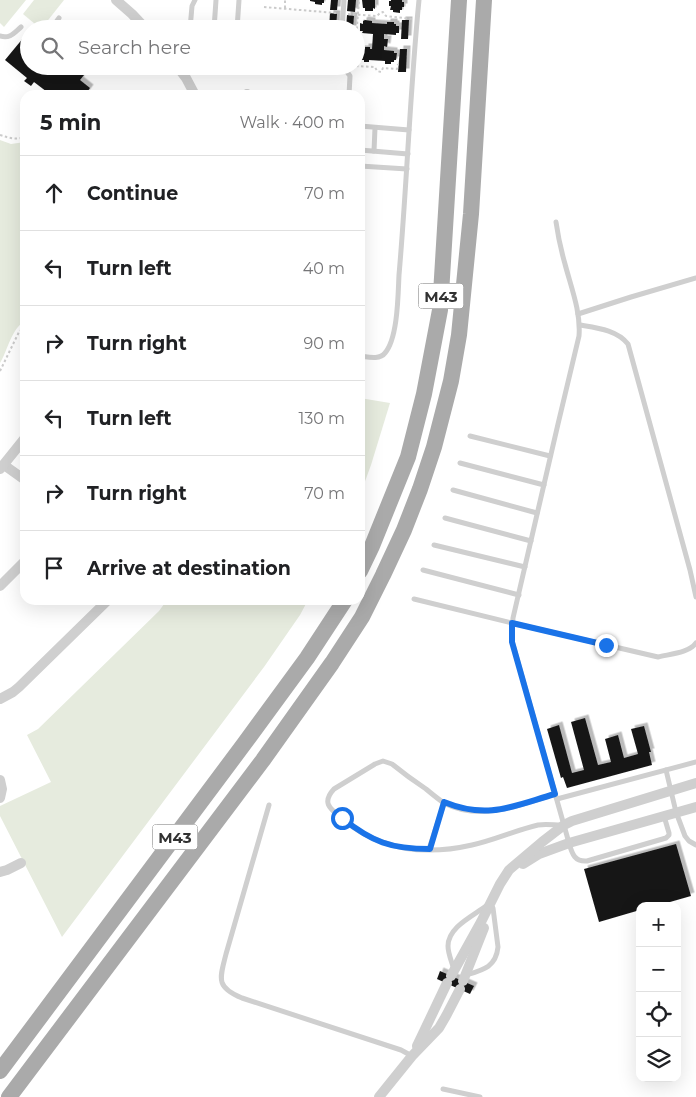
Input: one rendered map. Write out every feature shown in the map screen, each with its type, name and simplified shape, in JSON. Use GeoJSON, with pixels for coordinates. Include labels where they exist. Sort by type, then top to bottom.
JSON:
{"type":"FeatureCollection","features":[{"type":"Feature","properties":{"kind":"main road","name":"M43"},"geometry":{"type":"LineString","coordinates":[[365,561],[408,457],[424,394],[440,310],[459,0]]}},
{"type":"Feature","properties":{"kind":"main road","name":"M43"},"geometry":{"type":"LineString","coordinates":[[9,1097],[263,760],[326,671],[362,617],[404,530],[434,447],[459,335],[471,214],[484,0]]}},
{"type":"Feature","properties":{"kind":"main road","name":"M43"},"geometry":{"type":"LineString","coordinates":[[0,1071],[307,658],[341,605]]}},
{"type":"Feature","properties":{"kind":"street"},"geometry":{"type":"LineString","coordinates":[[116,0],[138,20]]}},
{"type":"Feature","properties":{"kind":"street"},"geometry":{"type":"LineString","coordinates":[[184,75],[191,90]]}},
{"type":"Feature","properties":{"kind":"street"},"geometry":{"type":"LineString","coordinates":[[20,444],[2,467],[20,477]]}},
{"type":"Feature","properties":{"kind":"street"},"geometry":{"type":"LineString","coordinates":[[0,586],[20,566]]}},
{"type":"Feature","properties":{"kind":"street"},"geometry":{"type":"LineString","coordinates":[[0,699],[20,687],[103,605]]}},
{"type":"Feature","properties":{"kind":"street"},"geometry":{"type":"LineString","coordinates":[[0,780],[2,789],[0,798]]}},
{"type":"Feature","properties":{"kind":"street"},"geometry":{"type":"LineString","coordinates":[[379,1097],[412,1056],[439,1028],[446,1016],[463,982],[500,884],[510,870],[564,826],[583,817],[696,783]]}},
{"type":"Feature","properties":{"kind":"street"},"geometry":{"type":"LineString","coordinates":[[412,1056],[451,976],[481,922],[516,870],[539,854],[569,843],[696,807]]}},
{"type":"Feature","properties":{"kind":"street"},"geometry":{"type":"LineString","coordinates":[[0,872],[20,863]]}},
{"type":"Feature","properties":{"kind":"lane"},"geometry":{"type":"LineString","coordinates":[[191,20],[192,6],[195,0]]}},
{"type":"Feature","properties":{"kind":"lane"},"geometry":{"type":"LineString","coordinates":[[215,20],[216,0]]}},
{"type":"Feature","properties":{"kind":"lane"},"geometry":{"type":"LineString","coordinates":[[238,20],[239,0]]}},
{"type":"Feature","properties":{"kind":"lane"},"geometry":{"type":"LineString","coordinates":[[343,20],[344,0]]}},
{"type":"Feature","properties":{"kind":"lane"},"geometry":{"type":"LineString","coordinates":[[365,356],[382,356],[388,348],[394,331],[419,0]]}},
{"type":"Feature","properties":{"kind":"lane"},"geometry":{"type":"LineString","coordinates":[[0,36],[10,36],[20,28]]}},
{"type":"Feature","properties":{"kind":"lane"},"geometry":{"type":"LineString","coordinates":[[349,75],[349,90]]}},
{"type":"Feature","properties":{"kind":"lane"},"geometry":{"type":"LineString","coordinates":[[365,127],[409,130]]}},
{"type":"Feature","properties":{"kind":"lane"},"geometry":{"type":"LineString","coordinates":[[374,151],[375,128]]}},
{"type":"Feature","properties":{"kind":"lane"},"geometry":{"type":"LineString","coordinates":[[365,150],[408,154]]}},
{"type":"Feature","properties":{"kind":"lane"},"geometry":{"type":"LineString","coordinates":[[365,166],[407,170]]}},
{"type":"Feature","properties":{"kind":"lane"},"geometry":{"type":"LineString","coordinates":[[556,222],[563,258],[578,314],[579,336],[518,595],[512,623],[512,642],[574,856],[582,862],[666,838],[669,833],[664,816]]}},
{"type":"Feature","properties":{"kind":"lane"},"geometry":{"type":"LineString","coordinates":[[578,314],[696,278]]}},
{"type":"Feature","properties":{"kind":"lane"},"geometry":{"type":"LineString","coordinates":[[580,325],[613,333],[623,338],[628,344],[685,551],[696,598]]}},
{"type":"Feature","properties":{"kind":"lane"},"geometry":{"type":"LineString","coordinates":[[470,436],[550,456]]}},
{"type":"Feature","properties":{"kind":"lane"},"geometry":{"type":"LineString","coordinates":[[460,463],[544,485]]}},
{"type":"Feature","properties":{"kind":"lane"},"geometry":{"type":"LineString","coordinates":[[453,490],[537,513]]}},
{"type":"Feature","properties":{"kind":"lane"},"geometry":{"type":"LineString","coordinates":[[445,518],[531,541]]}},
{"type":"Feature","properties":{"kind":"lane"},"geometry":{"type":"LineString","coordinates":[[434,545],[525,567]]}},
{"type":"Feature","properties":{"kind":"lane"},"geometry":{"type":"LineString","coordinates":[[423,570],[518,595]]}},
{"type":"Feature","properties":{"kind":"lane"},"geometry":{"type":"LineString","coordinates":[[414,599],[658,657],[680,652],[693,647],[696,643]]}},
{"type":"Feature","properties":{"kind":"lane"},"geometry":{"type":"LineString","coordinates":[[564,826],[540,824],[473,845],[452,848],[410,849],[396,847],[370,838],[354,828],[331,809],[328,803],[328,795],[334,789],[383,761],[392,764],[444,802],[457,808],[484,812],[498,811],[696,762]]}},
{"type":"Feature","properties":{"kind":"lane"},"geometry":{"type":"LineString","coordinates":[[666,770],[676,812],[685,836],[696,845]]}},
{"type":"Feature","properties":{"kind":"lane"},"geometry":{"type":"LineString","coordinates":[[430,849],[444,802]]}},
{"type":"Feature","properties":{"kind":"lane"},"geometry":{"type":"LineString","coordinates":[[269,805],[226,954],[221,977],[222,984],[242,998],[401,1050],[412,1056]]}},
{"type":"Feature","properties":{"kind":"lane"},"geometry":{"type":"LineString","coordinates":[[451,976],[449,939],[463,922],[491,906],[498,947],[497,953],[488,968],[463,982]]}},
{"type":"Feature","properties":{"kind":"lane"},"geometry":{"type":"LineString","coordinates":[[443,1089],[480,1097]]}},
{"type":"Feature","properties":{"kind":"path"},"geometry":{"type":"LineString","coordinates":[[285,8],[286,0]]}},
{"type":"Feature","properties":{"kind":"path"},"geometry":{"type":"LineString","coordinates":[[357,20],[359,0]]}},
{"type":"Feature","properties":{"kind":"path"},"geometry":{"type":"LineString","coordinates":[[365,66],[374,67],[377,71],[381,72],[383,68],[397,69],[398,64]]}},
{"type":"Feature","properties":{"kind":"path"},"geometry":{"type":"LineString","coordinates":[[0,135],[11,139],[20,138]]}},
{"type":"Feature","properties":{"kind":"path"},"geometry":{"type":"LineString","coordinates":[[0,371],[20,331]]}},
{"type":"Feature","properties":{"kind":"shaded area"},"geometry":{"type":"Polygon","coordinates":[[[0,0],[26,0],[4,27],[0,23],[0,0]]]}},
{"type":"Feature","properties":{"kind":"shaded area"},"geometry":{"type":"Polygon","coordinates":[[[34,0],[64,0],[48,20],[30,20],[23,14],[34,0]]]}},
{"type":"Feature","properties":{"kind":"shaded area"},"geometry":{"type":"Polygon","coordinates":[[[0,140],[11,144],[20,143],[20,325],[13,334],[0,363],[0,140]]]}},
{"type":"Feature","properties":{"kind":"shaded area"},"geometry":{"type":"Polygon","coordinates":[[[365,399],[390,403],[365,481],[365,399]]]}},
{"type":"Feature","properties":{"kind":"shaded area"},"geometry":{"type":"Polygon","coordinates":[[[163,605],[305,605],[264,667],[62,937],[0,816],[0,806],[51,782],[27,735],[38,729],[163,605]]]}},
{"type":"Feature","properties":{"kind":"building"},"geometry":{"type":"Polygon","coordinates":[[[310,0],[324,0],[324,3],[322,5],[315,4],[315,2],[310,0]]]}},
{"type":"Feature","properties":{"kind":"building"},"geometry":{"type":"Polygon","coordinates":[[[331,0],[338,0],[337,10],[330,10],[331,0]]]}},
{"type":"Feature","properties":{"kind":"building"},"geometry":{"type":"Polygon","coordinates":[[[348,0],[356,0],[355,12],[347,11],[348,0]]]}},
{"type":"Feature","properties":{"kind":"building"},"geometry":{"type":"Polygon","coordinates":[[[362,0],[375,0],[375,9],[373,8],[373,11],[365,11],[362,0]]]}},
{"type":"Feature","properties":{"kind":"building"},"geometry":{"type":"Polygon","coordinates":[[[402,0],[404,2],[404,7],[400,10],[400,13],[390,10],[389,1],[402,0]]]}},
{"type":"Feature","properties":{"kind":"building"},"geometry":{"type":"Polygon","coordinates":[[[330,13],[337,14],[337,20],[330,20],[330,13]]]}},
{"type":"Feature","properties":{"kind":"building"},"geometry":{"type":"Polygon","coordinates":[[[347,15],[354,16],[354,20],[347,20],[347,15]]]}},
{"type":"Feature","properties":{"kind":"building"},"geometry":{"type":"Polygon","coordinates":[[[365,20],[372,21],[372,23],[387,24],[387,22],[394,22],[396,26],[399,26],[399,33],[396,33],[396,35],[384,34],[384,39],[388,39],[387,47],[384,46],[384,50],[397,53],[394,62],[385,64],[385,61],[369,60],[369,62],[365,62],[365,47],[372,49],[373,34],[365,33],[365,20]]]}},
{"type":"Feature","properties":{"kind":"building"},"geometry":{"type":"Polygon","coordinates":[[[402,20],[409,20],[408,39],[401,39],[402,20]]]}},
{"type":"Feature","properties":{"kind":"building"},"geometry":{"type":"Polygon","coordinates":[[[20,42],[20,72],[5,60],[20,42]]]}},
{"type":"Feature","properties":{"kind":"building"},"geometry":{"type":"Polygon","coordinates":[[[400,49],[407,49],[406,72],[398,72],[400,49]]]}},
{"type":"Feature","properties":{"kind":"building"},"geometry":{"type":"Polygon","coordinates":[[[23,75],[84,75],[80,80],[90,88],[89,90],[44,90],[34,82],[31,86],[24,81],[27,78],[23,75]]]}},
{"type":"Feature","properties":{"kind":"building"},"geometry":{"type":"Polygon","coordinates":[[[585,718],[598,765],[611,762],[605,739],[618,735],[624,758],[638,754],[631,729],[644,726],[651,752],[649,752],[652,765],[567,788],[563,777],[561,778],[547,729],[559,725],[572,773],[584,770],[571,722],[585,718]]]}},
{"type":"Feature","properties":{"kind":"building"},"geometry":{"type":"Polygon","coordinates":[[[676,844],[691,896],[670,902],[636,902],[636,911],[599,922],[584,869],[676,844]]]}},
{"type":"Feature","properties":{"kind":"building"},"geometry":{"type":"Polygon","coordinates":[[[440,971],[474,986],[470,994],[437,979],[440,971]]]}},
{"type":"Feature","properties":{"kind":"route"},"geometry":{"type":"LineString","coordinates":[[342,818],[370,838],[389,845],[410,849],[430,849],[444,802],[457,808],[471,811],[498,811],[555,794],[512,642],[512,623],[606,645]]}}]}
